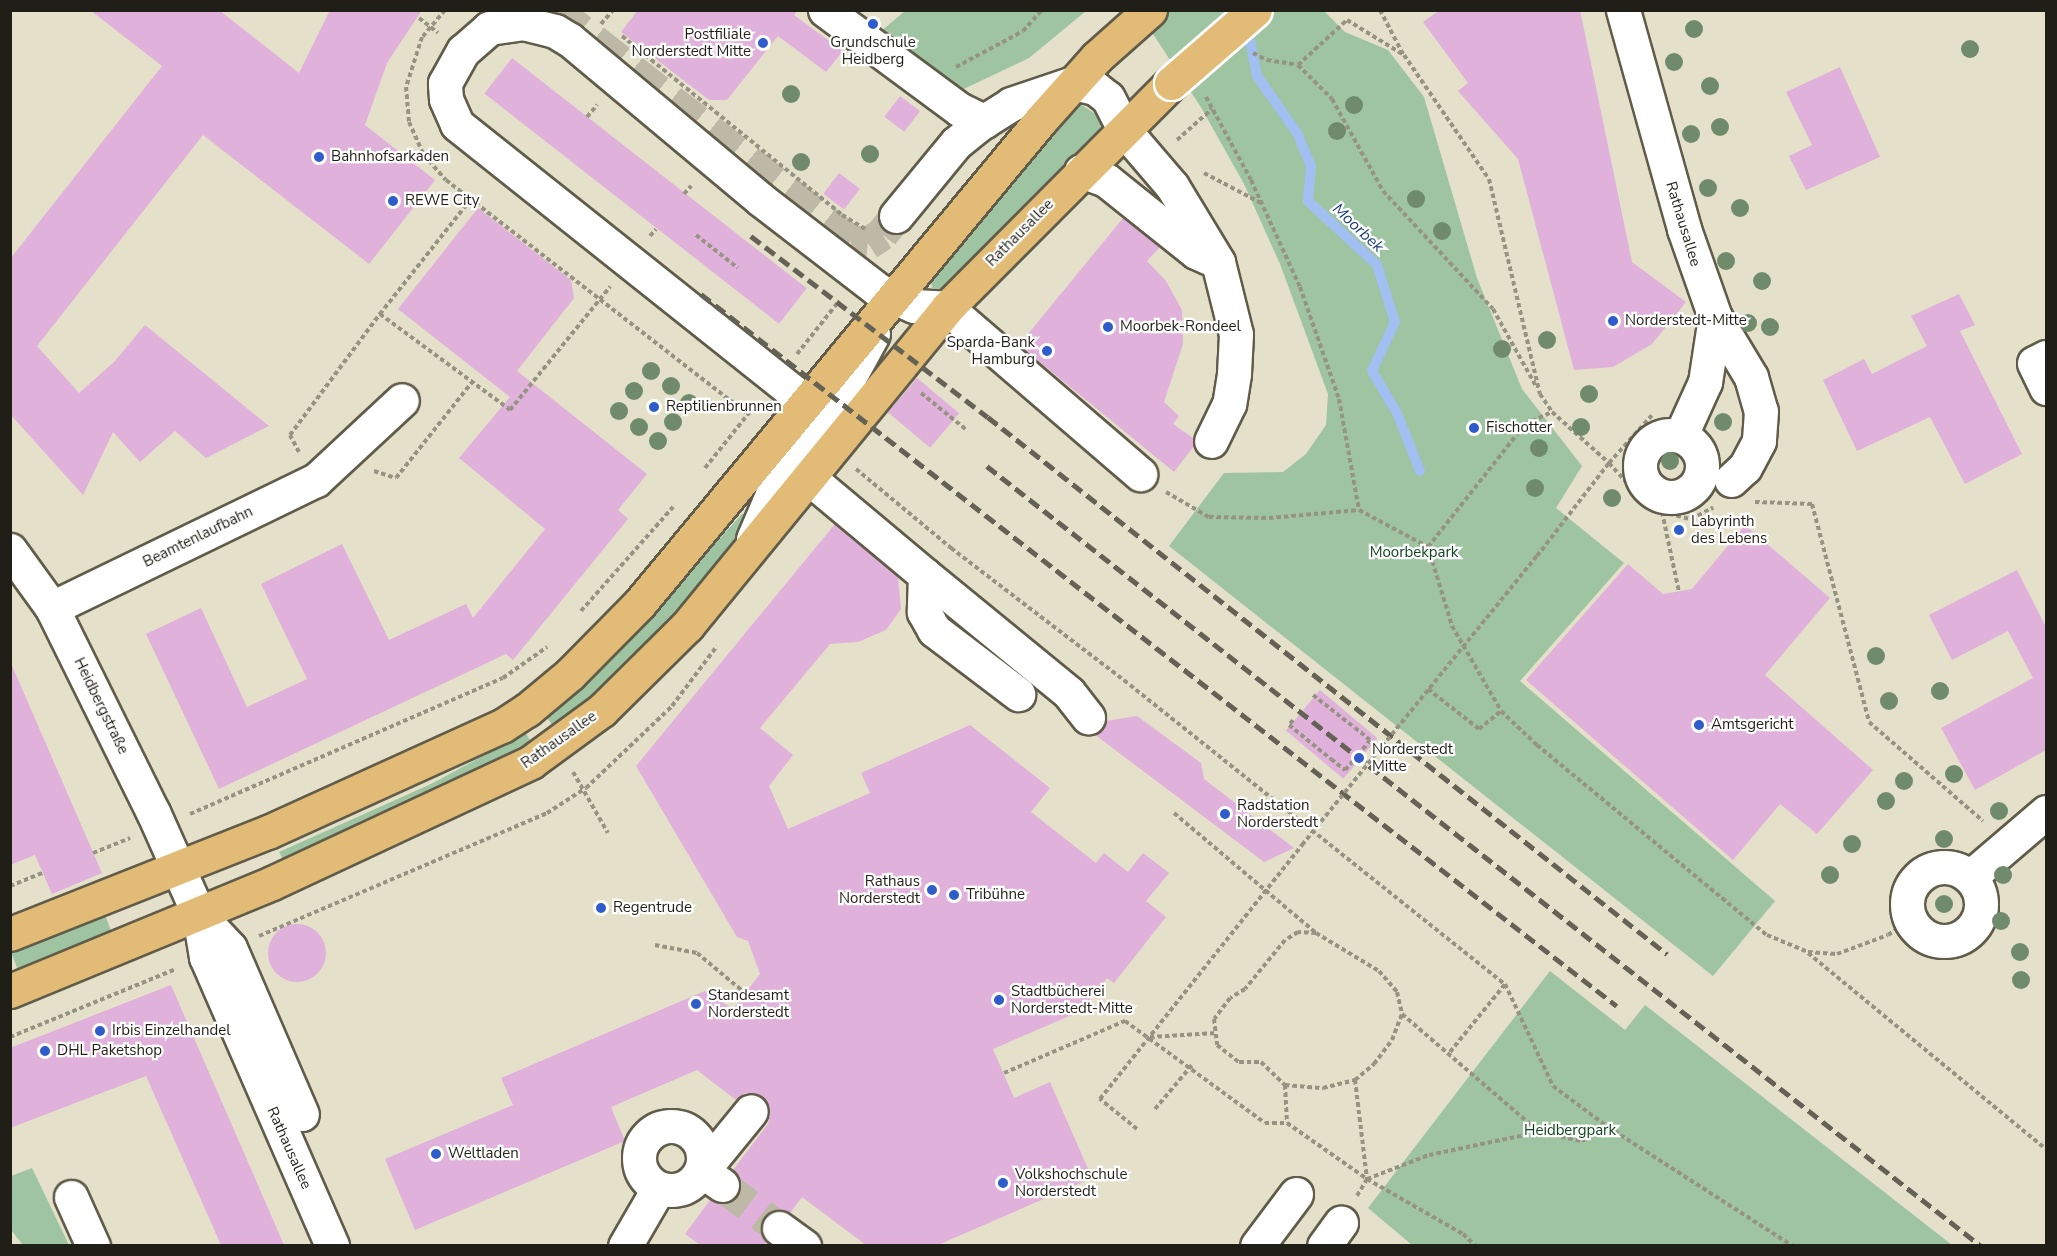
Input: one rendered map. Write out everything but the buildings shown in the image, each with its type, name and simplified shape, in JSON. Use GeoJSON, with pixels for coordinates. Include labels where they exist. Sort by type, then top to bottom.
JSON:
{"type":"FeatureCollection","features":[{"type":"Feature","properties":{"kind":"main road","name":"Rathausallee"},"geometry":{"type":"LineString","coordinates":[[10,991],[199,915],[531,762],[602,710],[687,627],[947,308],[1171,83],[1255,10]]}},
{"type":"Feature","properties":{"kind":"main road"},"geometry":{"type":"LineString","coordinates":[[10,934],[178,869],[502,726],[527,710],[570,674],[640,603],[1073,83],[1139,20]]}},
{"type":"Feature","properties":{"kind":"street"},"geometry":{"type":"LineString","coordinates":[[825,10],[959,109],[984,121]]}},
{"type":"Feature","properties":{"kind":"street","name":"Rathausallee"},"geometry":{"type":"LineString","coordinates":[[1623,10],[1684,229],[1714,317],[1704,382],[1681,435]]}},
{"type":"Feature","properties":{"kind":"street"},"geometry":{"type":"LineString","coordinates":[[748,552],[807,413],[806,402],[457,124],[446,99],[445,83],[463,51],[489,28],[523,23],[555,31],[570,40],[858,276],[893,299],[929,310],[947,308],[1140,474]]}},
{"type":"Feature","properties":{"kind":"street"},"geometry":{"type":"LineString","coordinates":[[885,225],[956,143],[984,121],[1011,104],[1073,83],[1088,84],[1108,98],[1124,130],[1156,168],[1218,262],[1236,334],[1234,374],[1229,404],[1211,441]]}},
{"type":"Feature","properties":{"kind":"street"},"geometry":{"type":"LineString","coordinates":[[1081,171],[1106,180],[1196,252],[1218,262]]}},
{"type":"Feature","properties":{"kind":"street"},"geometry":{"type":"LineString","coordinates":[[893,299],[809,451],[805,462],[809,478],[1070,693],[1088,717]]}},
{"type":"Feature","properties":{"kind":"street"},"geometry":{"type":"LineString","coordinates":[[1714,317],[1751,377],[1761,411],[1760,441],[1732,496]]}},
{"type":"Feature","properties":{"kind":"street"},"geometry":{"type":"LineString","coordinates":[[2046,357],[2034,363],[2046,388]]}},
{"type":"Feature","properties":{"kind":"street","name":"Beamtenlaufbahn"},"geometry":{"type":"LineString","coordinates":[[52,608],[328,470],[402,400]]}},
{"type":"Feature","properties":{"kind":"street"},"geometry":{"type":"LineString","coordinates":[[737,487],[809,478]]}},
{"type":"Feature","properties":{"kind":"street","name":"Heidbergstraße"},"geometry":{"type":"LineString","coordinates":[[10,550],[52,608],[178,869]]}},
{"type":"Feature","properties":{"kind":"street"},"geometry":{"type":"LineString","coordinates":[[925,575],[924,612],[934,630],[1018,694]]}},
{"type":"Feature","properties":{"kind":"street"},"geometry":{"type":"LineString","coordinates":[[1970,877],[2008,842],[2046,812]]}},
{"type":"Feature","properties":{"kind":"street"},"geometry":{"type":"LineString","coordinates":[[1947,866],[1970,877],[1977,887],[1981,910],[1966,933],[1944,941],[1931,938],[1911,920],[1908,896],[1923,873],[1947,866]]}},
{"type":"Feature","properties":{"kind":"street","name":"Rathausallee"},"geometry":{"type":"LineString","coordinates":[[178,869],[199,915],[206,957],[332,1245]]}},
{"type":"Feature","properties":{"kind":"street"},"geometry":{"type":"LineString","coordinates":[[199,915],[230,948],[302,1114]]}},
{"type":"Feature","properties":{"kind":"street"},"geometry":{"type":"LineString","coordinates":[[712,1178],[702,1145],[684,1127],[658,1127],[639,1145],[639,1171],[658,1189],[684,1190],[712,1178],[751,1111]]}},
{"type":"Feature","properties":{"kind":"street"},"geometry":{"type":"LineString","coordinates":[[625,1245],[658,1189]]}},
{"type":"Feature","properties":{"kind":"street"},"geometry":{"type":"LineString","coordinates":[[1257,1245],[1296,1194]]}},
{"type":"Feature","properties":{"kind":"street"},"geometry":{"type":"LineString","coordinates":[[71,1197],[93,1245]]}},
{"type":"Feature","properties":{"kind":"path"},"geometry":{"type":"LineString","coordinates":[[418,18],[429,26],[445,10]]}},
{"type":"Feature","properties":{"kind":"path"},"geometry":{"type":"LineString","coordinates":[[598,29],[612,10]]}},
{"type":"Feature","properties":{"kind":"path"},"geometry":{"type":"LineString","coordinates":[[933,88],[948,71],[1023,31],[1042,10]]}},
{"type":"Feature","properties":{"kind":"path"},"geometry":{"type":"LineString","coordinates":[[1380,10],[1404,55],[1490,179],[1540,394]]}},
{"type":"Feature","properties":{"kind":"path"},"geometry":{"type":"LineString","coordinates":[[1298,65],[1347,20],[1404,55]]}},
{"type":"Feature","properties":{"kind":"path"},"geometry":{"type":"LineString","coordinates":[[603,21],[842,215],[885,225]]}},
{"type":"Feature","properties":{"kind":"path"},"geometry":{"type":"LineString","coordinates":[[1267,60],[1298,65],[1332,99],[1383,191],[1493,309],[1552,412],[1610,462],[1630,486],[1662,512],[1691,519],[1732,496],[1812,504],[1869,722],[2008,842]]}},
{"type":"Feature","properties":{"kind":"path"},"geometry":{"type":"LineString","coordinates":[[1204,94],[1262,203],[1300,287],[1339,399],[1359,510]]}},
{"type":"Feature","properties":{"kind":"path"},"geometry":{"type":"LineString","coordinates":[[586,117],[597,104]]}},
{"type":"Feature","properties":{"kind":"path"},"geometry":{"type":"LineString","coordinates":[[1156,168],[1212,109]]}},
{"type":"Feature","properties":{"kind":"path"},"geometry":{"type":"LineString","coordinates":[[1156,168],[1189,168],[1212,175],[1262,203]]}},
{"type":"Feature","properties":{"kind":"path"},"geometry":{"type":"LineString","coordinates":[[684,194],[695,182]]}},
{"type":"Feature","properties":{"kind":"path"},"geometry":{"type":"LineString","coordinates":[[471,199],[380,314],[290,435],[328,470],[396,478],[472,382]]}},
{"type":"Feature","properties":{"kind":"path"},"geometry":{"type":"LineString","coordinates":[[696,234],[738,268]]}},
{"type":"Feature","properties":{"kind":"path"},"geometry":{"type":"LineString","coordinates":[[380,314],[510,410],[629,263]]}},
{"type":"Feature","properties":{"kind":"path"},"geometry":{"type":"LineString","coordinates":[[813,333],[858,276]]}},
{"type":"Feature","properties":{"kind":"path"},"geometry":{"type":"LineString","coordinates":[[599,300],[748,414],[699,476]]}},
{"type":"Feature","properties":{"kind":"path"},"geometry":{"type":"LineString","coordinates":[[926,396],[968,431]]}},
{"type":"Feature","properties":{"kind":"path"},"geometry":{"type":"LineString","coordinates":[[1137,1129],[1101,1099],[1610,462],[1655,411]]}},
{"type":"Feature","properties":{"kind":"path"},"geometry":{"type":"LineString","coordinates":[[1428,547],[1525,424],[1552,412]]}},
{"type":"Feature","properties":{"kind":"path"},"geometry":{"type":"LineString","coordinates":[[853,466],[951,548],[1130,685],[1505,984],[1553,1086],[1608,1127],[1793,1245]]}},
{"type":"Feature","properties":{"kind":"path"},"geometry":{"type":"LineString","coordinates":[[1140,474],[1209,517],[1269,518],[1359,510],[1428,547],[1452,626],[1502,711],[1537,746],[1767,935],[1808,952],[2046,1149]]}},
{"type":"Feature","properties":{"kind":"path"},"geometry":{"type":"LineString","coordinates":[[574,619],[677,502]]}},
{"type":"Feature","properties":{"kind":"path"},"geometry":{"type":"LineString","coordinates":[[1662,512],[1679,591]]}},
{"type":"Feature","properties":{"kind":"path"},"geometry":{"type":"LineString","coordinates":[[159,826],[503,678],[550,645]]}},
{"type":"Feature","properties":{"kind":"path"},"geometry":{"type":"LineString","coordinates":[[1428,689],[1479,729],[1502,711]]}},
{"type":"Feature","properties":{"kind":"path"},"geometry":{"type":"LineString","coordinates":[[1293,720],[1289,725],[1345,770],[1358,755],[1370,740],[1314,694]]}},
{"type":"Feature","properties":{"kind":"path"},"geometry":{"type":"LineString","coordinates":[[1358,755],[1368,764]]}},
{"type":"Feature","properties":{"kind":"path"},"geometry":{"type":"LineString","coordinates":[[1174,813],[1316,933],[1379,970],[1397,992],[1402,1014],[1392,1040],[1374,1064],[1355,1080],[1323,1088],[1285,1085],[1261,1062],[1239,1062],[1217,1045],[1214,1019],[1230,998],[1245,989],[1285,940],[1298,933],[1316,933]]}},
{"type":"Feature","properties":{"kind":"path"},"geometry":{"type":"LineString","coordinates":[[10,886],[43,873]]}},
{"type":"Feature","properties":{"kind":"path"},"geometry":{"type":"LineString","coordinates":[[1808,952],[1837,954],[1888,935],[1911,920]]}},
{"type":"Feature","properties":{"kind":"path"},"geometry":{"type":"LineString","coordinates":[[655,945],[697,953],[745,993]]}},
{"type":"Feature","properties":{"kind":"path"},"geometry":{"type":"LineString","coordinates":[[1450,1052],[1505,984]]}},
{"type":"Feature","properties":{"kind":"path"},"geometry":{"type":"LineString","coordinates":[[1402,1014],[1450,1052],[1539,1132]]}},
{"type":"Feature","properties":{"kind":"path"},"geometry":{"type":"LineString","coordinates":[[1004,1073],[1125,1021],[1266,1123],[1287,1123],[1366,1179],[1463,1234],[1476,1245]]}},
{"type":"Feature","properties":{"kind":"path"},"geometry":{"type":"LineString","coordinates":[[1150,1038],[1216,1033]]}},
{"type":"Feature","properties":{"kind":"path"},"geometry":{"type":"LineString","coordinates":[[1155,1109],[1192,1065]]}},
{"type":"Feature","properties":{"kind":"path"},"geometry":{"type":"LineString","coordinates":[[1355,1080],[1366,1179]]}},
{"type":"Feature","properties":{"kind":"path"},"geometry":{"type":"LineString","coordinates":[[1285,1085],[1287,1123]]}},
{"type":"Feature","properties":{"kind":"path"},"geometry":{"type":"LineString","coordinates":[[1366,1179],[1429,1155],[1539,1132],[1582,1141],[1608,1127]]}},
{"type":"Feature","properties":{"kind":"green space"},"geometry":{"type":"Polygon","coordinates":[[[905,11],[1086,11],[1029,58],[949,96],[904,42],[880,32],[905,11]]]}},
{"type":"Feature","properties":{"kind":"green space","name":"Moorbekpark"},"geometry":{"type":"Polygon","coordinates":[[[1138,11],[1324,11],[1345,32],[1388,50],[1424,97],[1477,278],[1522,389],[1582,466],[1556,508],[1624,563],[1520,681],[1775,901],[1713,976],[1169,546],[1224,473],[1283,472],[1306,454],[1326,425],[1328,394],[1280,264],[1244,184],[1202,109],[1138,11]]]}},
{"type":"Feature","properties":{"kind":"green space"},"geometry":{"type":"Polygon","coordinates":[[[1082,105],[1104,120],[1097,135],[1039,190],[962,279],[938,290],[932,288],[931,281],[1068,112],[1082,105]]]}},
{"type":"Feature","properties":{"kind":"green space"},"geometry":{"type":"Polygon","coordinates":[[[742,514],[750,514],[728,558],[676,617],[559,735],[545,715],[599,671],[742,514]]]}},
{"type":"Feature","properties":{"kind":"green space"},"geometry":{"type":"Polygon","coordinates":[[[526,733],[536,751],[287,867],[279,852],[431,784],[526,733]]]}},
{"type":"Feature","properties":{"kind":"green space"},"geometry":{"type":"Polygon","coordinates":[[[105,915],[113,936],[19,972],[11,951],[105,915]]]}},
{"type":"Feature","properties":{"kind":"green space","name":"Heidbergpark"},"geometry":{"type":"Polygon","coordinates":[[[1550,971],[1625,1030],[1645,1005],[1952,1245],[1412,1245],[1368,1208],[1550,971]]]}},
{"type":"Feature","properties":{"kind":"green space"},"geometry":{"type":"Polygon","coordinates":[[[32,1168],[69,1245],[23,1245],[11,1230],[11,1176],[32,1168]]]}},
{"type":"Feature","properties":{"kind":"waterway","name":"Moorbek"},"geometry":{"type":"LineString","coordinates":[[1247,25],[1257,76],[1297,133],[1311,166],[1308,201],[1377,265],[1395,322],[1372,371],[1397,413],[1420,471]]}},
{"type":"Feature","properties":{"kind":"tunnel"},"geometry":{"type":"LineString","coordinates":[[555,10],[851,241],[868,243],[882,234],[896,216]]}},
{"type":"Feature","properties":{"kind":"tunnel"},"geometry":{"type":"LineString","coordinates":[[722,1185],[779,1228]]}},
{"type":"Feature","properties":{"kind":"railway"},"geometry":{"type":"LineString","coordinates":[[751,236],[988,417],[1667,954]]}},
{"type":"Feature","properties":{"kind":"railway"},"geometry":{"type":"LineString","coordinates":[[701,294],[1617,1006]]}},
{"type":"Feature","properties":{"kind":"railway"},"geometry":{"type":"LineString","coordinates":[[987,466],[1981,1246]]}},
{"type":"Feature","properties":{"kind":"place","name":"Grundschule Heidberg"},"geometry":{"type":"Point","coordinates":[873,24]}},
{"type":"Feature","properties":{"kind":"place","name":"Postfiliale Norderstedt Mitte"},"geometry":{"type":"Point","coordinates":[763,43]}},
{"type":"Feature","properties":{"kind":"place","name":"Bahnhofsarkaden"},"geometry":{"type":"Point","coordinates":[319,157]}},
{"type":"Feature","properties":{"kind":"place","name":"REWE City"},"geometry":{"type":"Point","coordinates":[393,201]}},
{"type":"Feature","properties":{"kind":"place","name":"Norderstedt-Mitte"},"geometry":{"type":"Point","coordinates":[1613,321]}},
{"type":"Feature","properties":{"kind":"place","name":"Moorbek-Rondeel"},"geometry":{"type":"Point","coordinates":[1108,327]}},
{"type":"Feature","properties":{"kind":"place","name":"Sparda-Bank Hamburg"},"geometry":{"type":"Point","coordinates":[1047,351]}},
{"type":"Feature","properties":{"kind":"place","name":"Reptilienbrunnen"},"geometry":{"type":"Point","coordinates":[654,407]}},
{"type":"Feature","properties":{"kind":"place","name":"Fischotter"},"geometry":{"type":"Point","coordinates":[1474,428]}},
{"type":"Feature","properties":{"kind":"place","name":"Labyrinth des Lebens"},"geometry":{"type":"Point","coordinates":[1679,530]}},
{"type":"Feature","properties":{"kind":"place","name":"Amtsgericht"},"geometry":{"type":"Point","coordinates":[1699,725]}},
{"type":"Feature","properties":{"kind":"place","name":"Norderstedt Mitte"},"geometry":{"type":"Point","coordinates":[1359,758]}},
{"type":"Feature","properties":{"kind":"place","name":"Radstation Norderstedt"},"geometry":{"type":"Point","coordinates":[1225,814]}},
{"type":"Feature","properties":{"kind":"place","name":"Rathaus Norderstedt"},"geometry":{"type":"Point","coordinates":[932,890]}},
{"type":"Feature","properties":{"kind":"place","name":"Tribühne"},"geometry":{"type":"Point","coordinates":[954,895]}},
{"type":"Feature","properties":{"kind":"place","name":"Regentrude"},"geometry":{"type":"Point","coordinates":[601,908]}},
{"type":"Feature","properties":{"kind":"place","name":"Stadtbücherei Norderstedt-Mitte"},"geometry":{"type":"Point","coordinates":[999,1000]}},
{"type":"Feature","properties":{"kind":"place","name":"Standesamt Norderstedt"},"geometry":{"type":"Point","coordinates":[696,1004]}},
{"type":"Feature","properties":{"kind":"place","name":"Irbis Einzelhandel"},"geometry":{"type":"Point","coordinates":[100,1031]}},
{"type":"Feature","properties":{"kind":"place","name":"DHL Paketshop"},"geometry":{"type":"Point","coordinates":[45,1051]}},
{"type":"Feature","properties":{"kind":"place","name":"Weltladen"},"geometry":{"type":"Point","coordinates":[436,1154]}},
{"type":"Feature","properties":{"kind":"place","name":"Volkshochschule Norderstedt"},"geometry":{"type":"Point","coordinates":[1003,1183]}}]}
